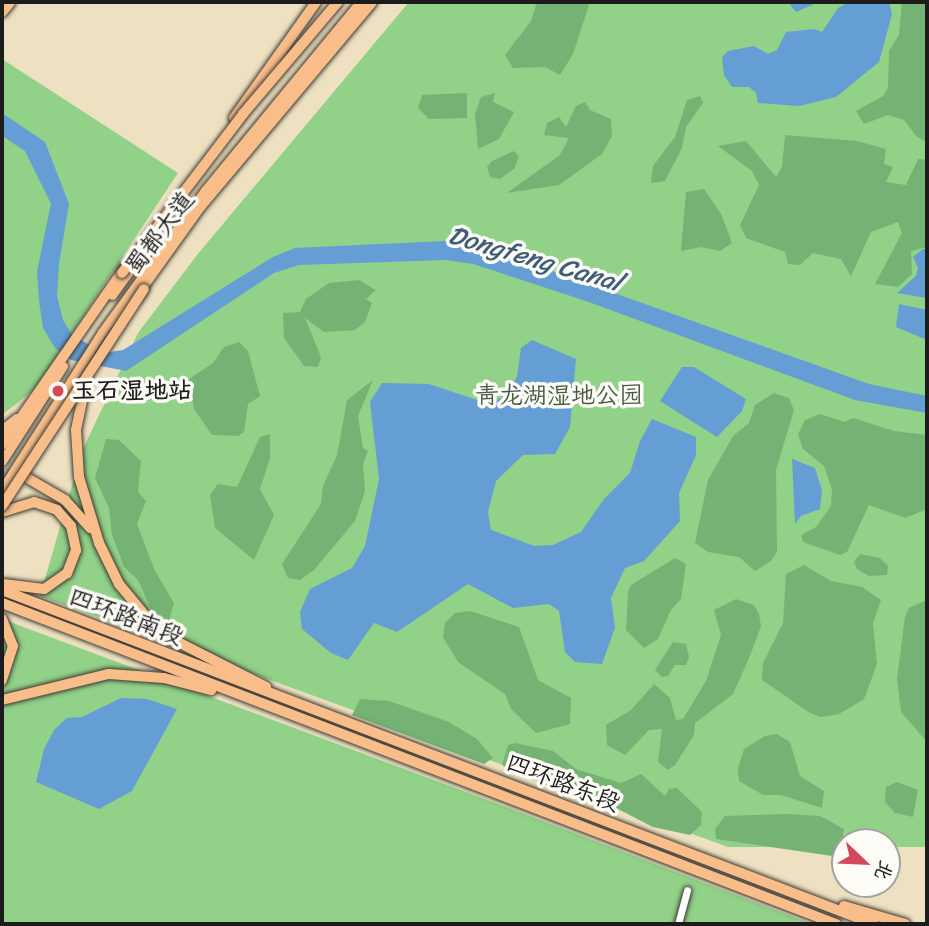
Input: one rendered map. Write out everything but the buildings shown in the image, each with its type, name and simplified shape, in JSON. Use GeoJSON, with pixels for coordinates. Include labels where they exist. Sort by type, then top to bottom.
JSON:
{"type":"FeatureCollection","features":[{"type":"Feature","properties":{"kind":"highway"},"geometry":{"type":"LineString","coordinates":[[2,445],[318,2]]}},
{"type":"Feature","properties":{"kind":"highway","name":"蜀都大道"},"geometry":{"type":"LineString","coordinates":[[2,453],[163,217],[338,2]]}},
{"type":"Feature","properties":{"kind":"highway"},"geometry":{"type":"LineString","coordinates":[[2,505],[76,386],[104,334],[201,206],[373,2]]}},
{"type":"Feature","properties":{"kind":"highway","name":"蜀都大道"},"geometry":{"type":"LineString","coordinates":[[2,505],[108,342],[183,236],[373,2]]}},
{"type":"Feature","properties":{"kind":"highway"},"geometry":{"type":"LineString","coordinates":[[76,386],[79,477],[99,543],[119,584],[149,621],[235,686]]}},
{"type":"Feature","properties":{"kind":"highway"},"geometry":{"type":"LineString","coordinates":[[2,431],[29,408]]}},
{"type":"Feature","properties":{"kind":"highway"},"geometry":{"type":"LineString","coordinates":[[29,478],[65,500],[99,543]]}},
{"type":"Feature","properties":{"kind":"highway"},"geometry":{"type":"LineString","coordinates":[[2,512],[34,502],[57,510],[71,526],[76,550],[66,573],[44,589],[3,586]]}},
{"type":"Feature","properties":{"kind":"highway","name":"四环路南段"},"geometry":{"type":"LineString","coordinates":[[3,586],[91,633]]}},
{"type":"Feature","properties":{"kind":"highway","name":"四环路南段"},"geometry":{"type":"LineString","coordinates":[[2,603],[235,686]]}},
{"type":"Feature","properties":{"kind":"highway"},"geometry":{"type":"LineString","coordinates":[[2,619],[13,646],[2,680]]}},
{"type":"Feature","properties":{"kind":"highway"},"geometry":{"type":"LineString","coordinates":[[2,701],[81,678],[137,674],[235,686],[310,715]]}},
{"type":"Feature","properties":{"kind":"highway","name":"四环路东段"},"geometry":{"type":"LineString","coordinates":[[235,686],[836,924]]}},
{"type":"Feature","properties":{"kind":"highway","name":"四环路东段"},"geometry":{"type":"LineString","coordinates":[[310,715],[757,878],[874,924]]}},
{"type":"Feature","properties":{"kind":"highway"},"geometry":{"type":"LineString","coordinates":[[757,878],[905,924]]}},
{"type":"Feature","properties":{"kind":"highway"},"geometry":{"type":"LineString","coordinates":[[797,909],[827,924]]}},
{"type":"Feature","properties":{"kind":"main road"},"geometry":{"type":"LineString","coordinates":[[2,12],[10,2]]}},
{"type":"Feature","properties":{"kind":"main road"},"geometry":{"type":"LineString","coordinates":[[2,489],[76,386],[104,334],[205,190],[360,2]]}},
{"type":"Feature","properties":{"kind":"main road"},"geometry":{"type":"LineString","coordinates":[[2,461],[56,372]]}},
{"type":"Feature","properties":{"kind":"street"},"geometry":{"type":"LineString","coordinates":[[678,924],[687,890]]}},
{"type":"Feature","properties":{"kind":"green space","name":"青龙湖湿地公园"},"geometry":{"type":"Polygon","coordinates":[[[409,2],[927,2],[927,847],[901,847],[901,828],[831,828],[831,847],[728,847],[40,596],[82,451],[138,333],[197,255],[409,2]]]}},
{"type":"Feature","properties":{"kind":"green space"},"geometry":{"type":"Polygon","coordinates":[[[537,2],[590,2],[573,54],[560,75],[545,67],[513,68],[505,55],[531,21],[537,2]]]}},
{"type":"Feature","properties":{"kind":"green space"},"geometry":{"type":"Polygon","coordinates":[[[902,2],[927,2],[927,142],[917,137],[904,120],[888,115],[864,124],[856,111],[883,96],[888,88],[889,51],[899,35],[902,2]]]}},
{"type":"Feature","properties":{"kind":"green space"},"geometry":{"type":"Polygon","coordinates":[[[2,59],[178,173],[35,389],[2,415],[2,59]]]}},
{"type":"Feature","properties":{"kind":"green space"},"geometry":{"type":"Polygon","coordinates":[[[467,93],[467,118],[429,119],[418,108],[422,95],[467,93]]]}},
{"type":"Feature","properties":{"kind":"green space"},"geometry":{"type":"Polygon","coordinates":[[[495,93],[493,102],[514,112],[499,139],[478,149],[475,114],[481,97],[495,93]]]}},
{"type":"Feature","properties":{"kind":"green space"},"geometry":{"type":"Polygon","coordinates":[[[700,96],[703,103],[686,127],[682,148],[665,181],[651,183],[653,166],[675,137],[687,100],[700,96]]]}},
{"type":"Feature","properties":{"kind":"green space"},"geometry":{"type":"Polygon","coordinates":[[[585,102],[590,110],[611,119],[612,136],[602,154],[559,185],[507,193],[560,155],[569,138],[544,135],[547,123],[559,117],[566,127],[576,106],[585,102]]]}},
{"type":"Feature","properties":{"kind":"green space"},"geometry":{"type":"Polygon","coordinates":[[[785,135],[857,141],[886,149],[884,164],[893,167],[886,182],[906,185],[918,159],[927,160],[927,247],[911,251],[912,274],[898,287],[875,284],[902,233],[898,222],[871,232],[851,276],[841,259],[813,253],[800,265],[788,264],[785,252],[746,238],[740,225],[759,185],[752,171],[718,146],[746,141],[776,177],[782,167],[785,135]]]}},
{"type":"Feature","properties":{"kind":"green space"},"geometry":{"type":"Polygon","coordinates":[[[514,151],[519,157],[514,169],[500,179],[490,177],[487,167],[492,161],[514,151]]]}},
{"type":"Feature","properties":{"kind":"green space"},"geometry":{"type":"Polygon","coordinates":[[[704,189],[721,214],[732,243],[720,251],[701,247],[681,251],[686,192],[704,189]]]}},
{"type":"Feature","properties":{"kind":"green space"},"geometry":{"type":"Polygon","coordinates":[[[359,280],[376,290],[366,299],[372,303],[365,322],[355,330],[324,332],[305,318],[321,357],[318,367],[304,366],[284,338],[283,313],[300,312],[306,299],[329,283],[359,280]]]}},
{"type":"Feature","properties":{"kind":"green space"},"geometry":{"type":"Polygon","coordinates":[[[239,342],[248,351],[260,396],[248,404],[244,432],[238,436],[212,435],[194,409],[189,379],[213,363],[224,347],[239,342]]]}},
{"type":"Feature","properties":{"kind":"green space"},"geometry":{"type":"Polygon","coordinates":[[[373,380],[358,416],[363,448],[368,451],[363,464],[365,491],[355,521],[314,570],[300,580],[288,578],[282,564],[321,504],[323,486],[337,455],[347,400],[373,380]]]}},
{"type":"Feature","properties":{"kind":"green space"},"geometry":{"type":"Polygon","coordinates":[[[774,393],[789,398],[794,410],[776,470],[777,552],[771,561],[755,571],[739,557],[708,552],[695,543],[708,480],[733,436],[749,423],[755,405],[774,393]]]}},
{"type":"Feature","properties":{"kind":"green space"},"geometry":{"type":"Polygon","coordinates":[[[820,414],[845,422],[853,418],[894,431],[927,435],[927,509],[905,518],[869,505],[847,552],[840,555],[803,542],[801,535],[816,527],[831,506],[832,489],[824,466],[803,449],[798,434],[805,420],[820,414]]]}},
{"type":"Feature","properties":{"kind":"green space"},"geometry":{"type":"Polygon","coordinates":[[[270,434],[270,458],[260,489],[274,515],[254,560],[215,528],[210,495],[218,484],[237,487],[260,437],[270,434]]]}},
{"type":"Feature","properties":{"kind":"green space"},"geometry":{"type":"Polygon","coordinates":[[[106,439],[119,440],[141,461],[138,492],[146,501],[137,524],[155,571],[174,603],[169,621],[151,609],[138,580],[124,567],[112,535],[109,508],[95,478],[106,439]]]}},
{"type":"Feature","properties":{"kind":"green space"},"geometry":{"type":"Polygon","coordinates":[[[860,554],[880,558],[888,566],[887,575],[869,576],[857,569],[854,562],[860,554]]]}},
{"type":"Feature","properties":{"kind":"green space"},"geometry":{"type":"Polygon","coordinates":[[[675,558],[686,564],[681,599],[671,610],[658,639],[644,648],[626,630],[628,592],[631,585],[675,558]]]}},
{"type":"Feature","properties":{"kind":"green space"},"geometry":{"type":"Polygon","coordinates":[[[804,565],[831,581],[862,587],[881,600],[873,623],[877,664],[864,699],[839,714],[821,717],[810,713],[762,680],[763,663],[783,623],[786,574],[804,565]]]}},
{"type":"Feature","properties":{"kind":"green space"},"geometry":{"type":"Polygon","coordinates":[[[736,599],[754,605],[759,614],[761,626],[750,656],[733,694],[695,723],[694,735],[675,765],[668,770],[658,762],[662,729],[649,730],[625,755],[607,745],[606,725],[631,710],[654,684],[670,698],[676,720],[683,719],[706,681],[721,635],[714,610],[736,599]]]}},
{"type":"Feature","properties":{"kind":"green space"},"geometry":{"type":"Polygon","coordinates":[[[927,600],[927,742],[901,712],[897,679],[905,617],[909,608],[927,600]]]}},
{"type":"Feature","properties":{"kind":"green space"},"geometry":{"type":"Polygon","coordinates":[[[470,611],[519,627],[538,680],[571,698],[570,724],[536,733],[511,709],[505,694],[458,662],[443,637],[445,623],[455,613],[470,611]]]}},
{"type":"Feature","properties":{"kind":"green space"},"geometry":{"type":"Polygon","coordinates":[[[2,619],[498,804],[812,924],[2,924],[2,619]]]}},
{"type":"Feature","properties":{"kind":"green space"},"geometry":{"type":"Polygon","coordinates":[[[673,642],[686,644],[689,657],[686,665],[675,665],[668,676],[662,677],[655,670],[673,642]]]}},
{"type":"Feature","properties":{"kind":"green space"},"geometry":{"type":"Polygon","coordinates":[[[360,699],[389,701],[449,722],[477,739],[493,758],[484,764],[352,715],[360,699]]]}},
{"type":"Feature","properties":{"kind":"green space"},"geometry":{"type":"Polygon","coordinates":[[[777,734],[790,742],[800,776],[824,791],[822,808],[781,795],[763,795],[739,781],[738,768],[744,749],[765,736],[777,734]]]}},
{"type":"Feature","properties":{"kind":"green space"},"geometry":{"type":"Polygon","coordinates":[[[515,743],[553,751],[576,769],[621,783],[641,774],[665,796],[669,789],[677,788],[702,812],[701,825],[690,835],[653,827],[612,806],[583,800],[515,772],[502,765],[508,745],[515,743]]]}},
{"type":"Feature","properties":{"kind":"green space"},"geometry":{"type":"Polygon","coordinates":[[[897,782],[918,790],[913,817],[895,813],[885,802],[886,787],[897,782]]]}},
{"type":"Feature","properties":{"kind":"green space"},"geometry":{"type":"Polygon","coordinates":[[[725,816],[820,816],[842,828],[831,828],[831,856],[716,839],[715,829],[725,816]]]}},
{"type":"Feature","properties":{"kind":"water"},"geometry":{"type":"Polygon","coordinates":[[[788,2],[819,2],[796,12],[788,2]]]}},
{"type":"Feature","properties":{"kind":"water"},"geometry":{"type":"Polygon","coordinates":[[[849,2],[889,2],[892,14],[879,62],[836,97],[799,106],[758,103],[756,93],[749,87],[732,87],[724,75],[722,57],[728,51],[754,46],[768,54],[777,50],[786,32],[814,29],[822,32],[838,8],[849,2]]]}},
{"type":"Feature","properties":{"kind":"water"},"geometry":{"type":"Polygon","coordinates":[[[2,113],[45,142],[69,204],[59,264],[57,296],[63,320],[72,335],[104,353],[123,350],[273,257],[295,248],[445,241],[472,244],[869,384],[927,396],[927,413],[855,400],[586,301],[473,264],[446,260],[299,265],[274,273],[126,371],[71,360],[55,348],[43,328],[39,301],[37,271],[51,204],[25,151],[2,136],[2,113]]]}},
{"type":"Feature","properties":{"kind":"water"},"geometry":{"type":"Polygon","coordinates":[[[927,249],[927,298],[897,293],[916,276],[918,268],[913,257],[927,249]]]}},
{"type":"Feature","properties":{"kind":"water"},"geometry":{"type":"Polygon","coordinates":[[[899,304],[927,310],[927,340],[896,327],[899,304]]]}},
{"type":"Feature","properties":{"kind":"water"},"geometry":{"type":"Polygon","coordinates":[[[532,340],[576,359],[570,427],[555,454],[523,455],[496,481],[488,512],[491,530],[534,546],[553,545],[581,532],[604,499],[630,473],[640,441],[652,419],[696,437],[696,455],[679,493],[680,521],[644,561],[625,568],[611,598],[615,628],[602,664],[575,662],[565,652],[559,611],[549,604],[513,608],[468,584],[397,632],[374,623],[348,660],[331,653],[302,629],[300,612],[310,589],[352,568],[365,546],[379,479],[370,402],[382,383],[429,384],[489,404],[508,394],[517,376],[521,348],[532,340]]]}},
{"type":"Feature","properties":{"kind":"water"},"geometry":{"type":"Polygon","coordinates":[[[682,367],[694,367],[746,399],[742,411],[717,437],[660,401],[682,367]]]}},
{"type":"Feature","properties":{"kind":"water"},"geometry":{"type":"Polygon","coordinates":[[[792,459],[815,468],[822,490],[820,509],[801,516],[795,524],[792,459]]]}},
{"type":"Feature","properties":{"kind":"water"},"geometry":{"type":"Polygon","coordinates":[[[121,698],[147,699],[177,709],[132,791],[99,809],[36,782],[44,749],[54,730],[67,718],[82,717],[121,698]]]}},
{"type":"Feature","properties":{"kind":"tunnel"},"geometry":{"type":"LineString","coordinates":[[2,472],[20,476]]}},
{"type":"Feature","properties":{"kind":"place","name":"玉石湿地站"},"geometry":{"type":"Point","coordinates":[58,391]}},
{"type":"Feature","properties":{"kind":"water label","name":"Dongfeng Canal"},"geometry":{"type":"Point","coordinates":[535,259]}}]}
